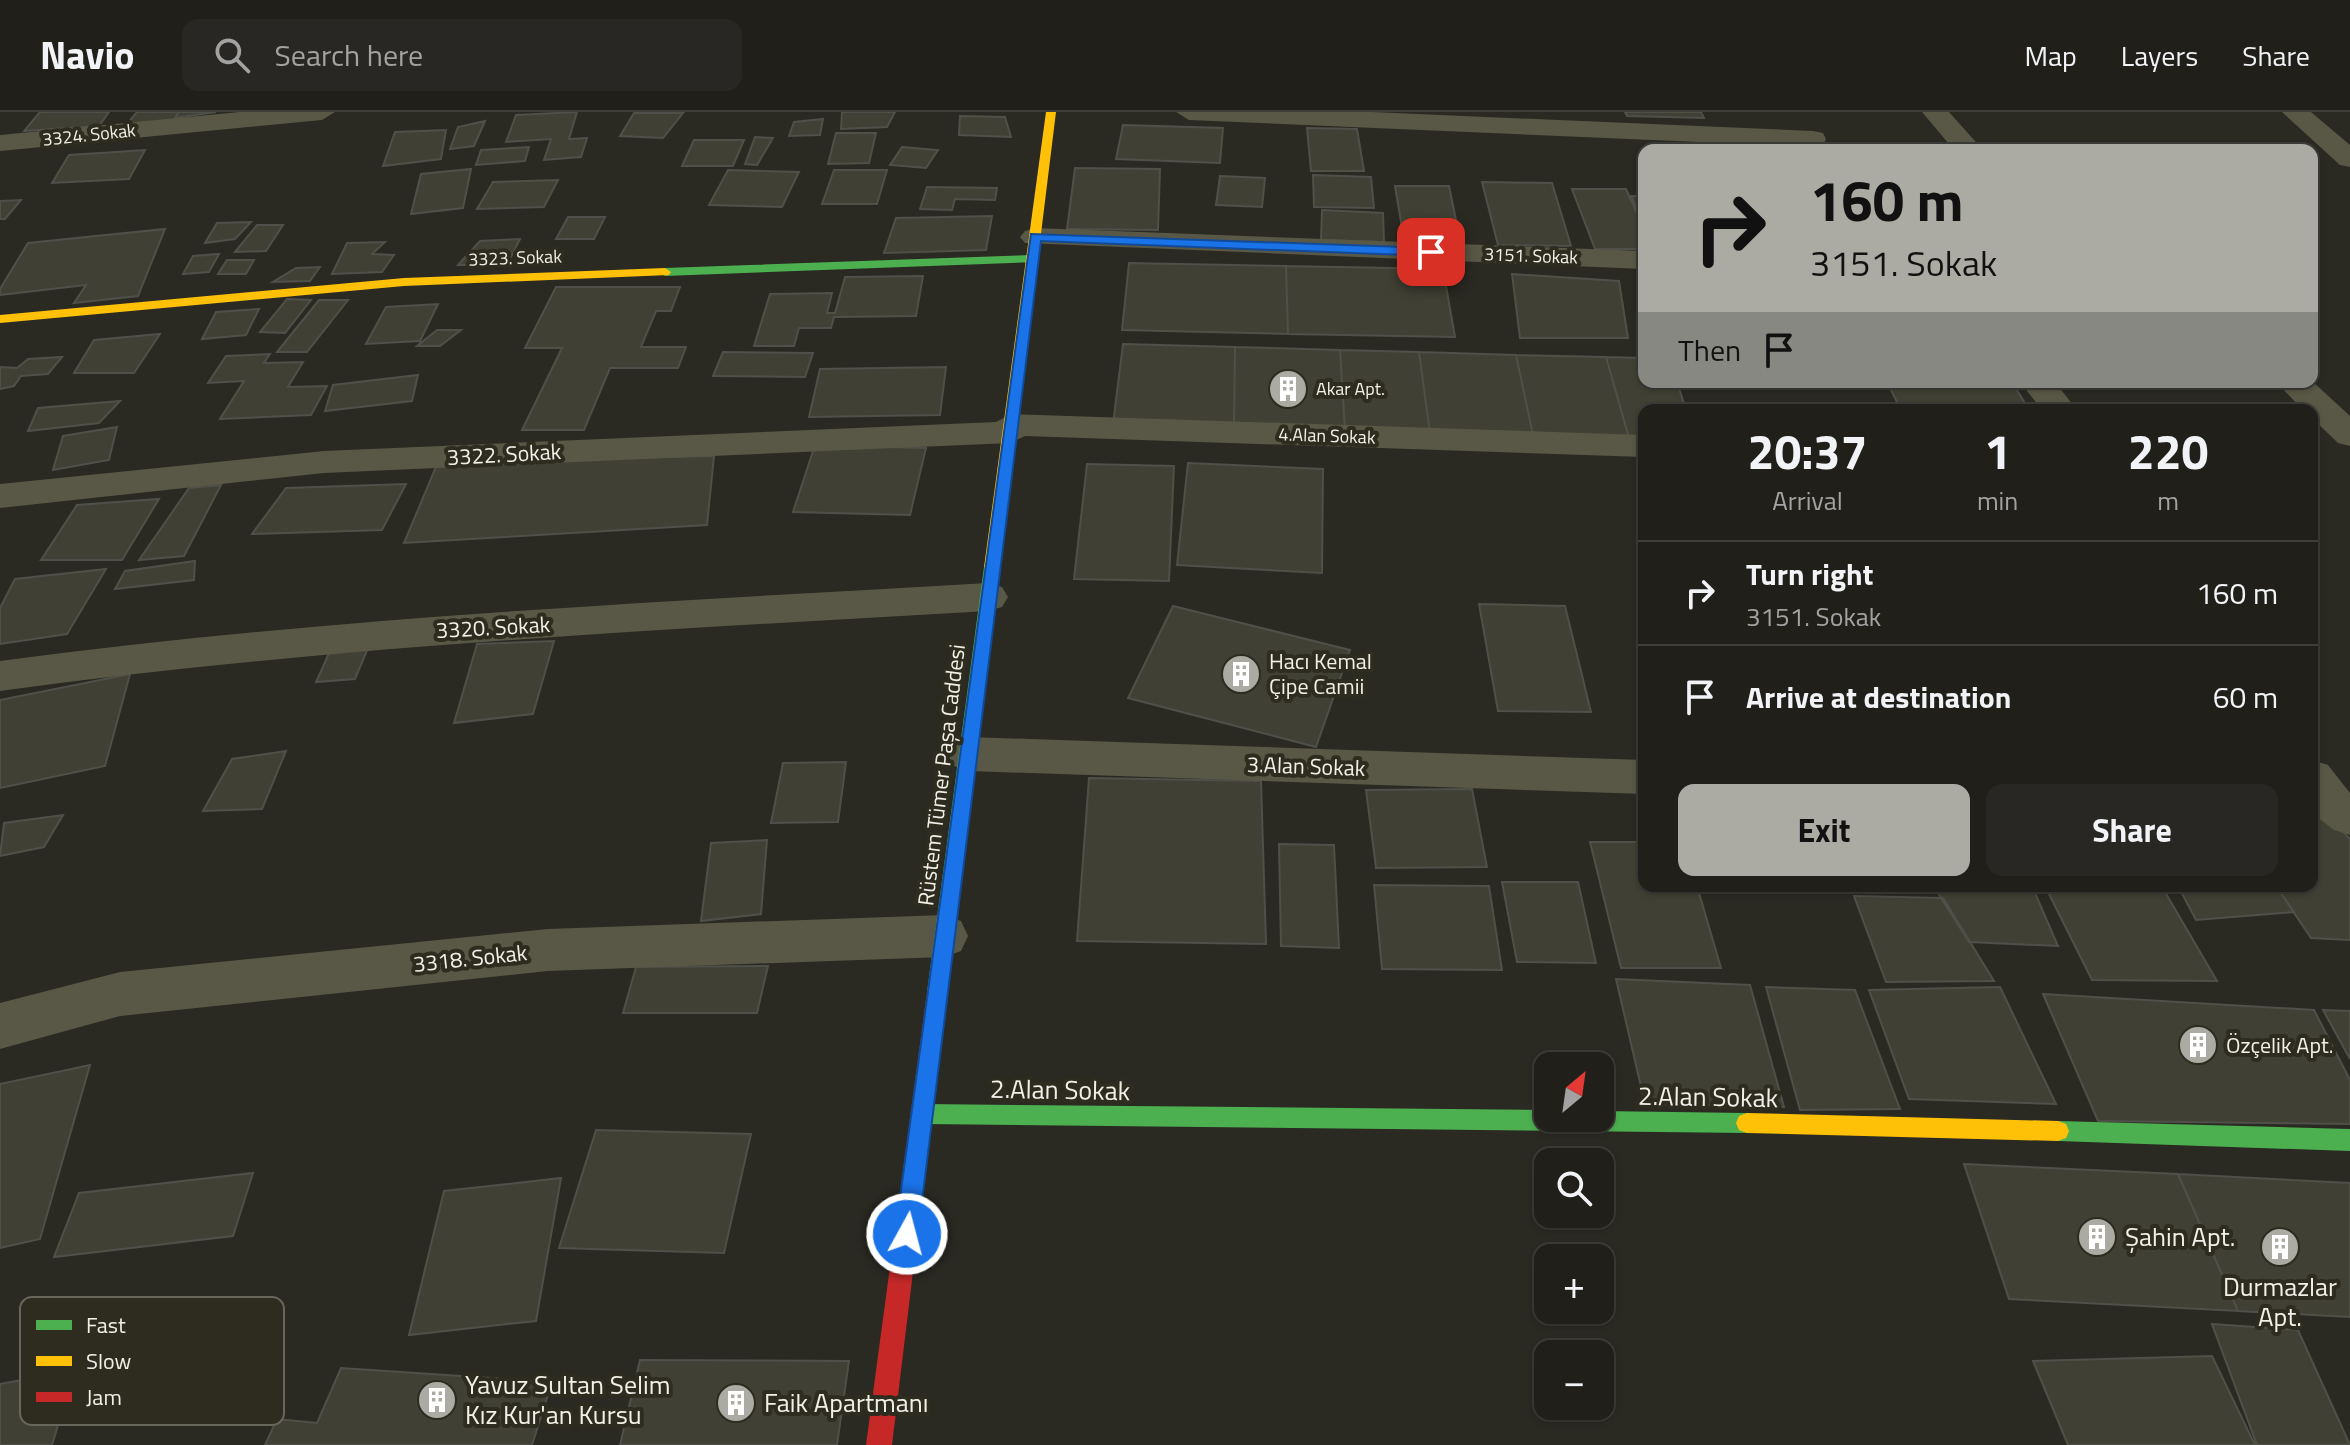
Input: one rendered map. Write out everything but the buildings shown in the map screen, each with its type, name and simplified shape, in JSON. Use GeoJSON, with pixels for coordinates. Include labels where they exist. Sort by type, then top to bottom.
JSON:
{"type":"FeatureCollection","features":[{"type":"Feature","properties":{"kind":"street","name":"3324. Sokak"},"geometry":{"type":"LineString","coordinates":[[0,143],[322,112]]}},
{"type":"Feature","properties":{"kind":"street","name":"Rüstem Tümer Paşa Caddesi"},"geometry":{"type":"LineString","coordinates":[[879,1445],[1051,112]]}},
{"type":"Feature","properties":{"kind":"street"},"geometry":{"type":"LineString","coordinates":[[1189,112],[1799,144]]}},
{"type":"Feature","properties":{"kind":"street"},"geometry":{"type":"LineString","coordinates":[[1803,112],[1818,144]]}},
{"type":"Feature","properties":{"kind":"street"},"geometry":{"type":"LineString","coordinates":[[1935,112],[1964,144]]}},
{"type":"Feature","properties":{"kind":"street"},"geometry":{"type":"LineString","coordinates":[[2295,112],[2350,159]]}},
{"type":"Feature","properties":{"kind":"street","name":"3151. Sokak"},"geometry":{"type":"LineString","coordinates":[[1034,248],[1638,260]]}},
{"type":"Feature","properties":{"kind":"street","name":"3323. Sokak"},"geometry":{"type":"LineString","coordinates":[[0,319],[404,282],[1034,248]]}},
{"type":"Feature","properties":{"kind":"street"},"geometry":{"type":"LineString","coordinates":[[2042,388],[2055,404]]}},
{"type":"Feature","properties":{"kind":"street"},"geometry":{"type":"LineString","coordinates":[[2303,388],[2334,406],[2350,435]]}},
{"type":"Feature","properties":{"kind":"street","name":"4.Alan Sokak"},"geometry":{"type":"LineString","coordinates":[[1010,429],[1638,446]]}},
{"type":"Feature","properties":{"kind":"street","name":"3322. Sokak"},"geometry":{"type":"LineString","coordinates":[[0,496],[324,462],[1010,429]]}},
{"type":"Feature","properties":{"kind":"street","name":"3320. Sokak"},"geometry":{"type":"LineString","coordinates":[[0,676],[78,664],[424,632],[988,597]]}},
{"type":"Feature","properties":{"kind":"street","name":"3.Alan Sokak"},"geometry":{"type":"LineString","coordinates":[[969,754],[1638,777]]}},
{"type":"Feature","properties":{"kind":"street","name":"3318. Sokak"},"geometry":{"type":"LineString","coordinates":[[0,1026],[120,994],[548,950],[944,936]]}},
{"type":"Feature","properties":{"kind":"street","name":"2.Alan Sokak"},"geometry":{"type":"LineString","coordinates":[[922,1114],[1817,1124],[2350,1140]]}},
{"type":"Feature","properties":{"kind":"traffic: fast"},"geometry":{"type":"LineString","coordinates":[[665,272],[1032,259]]}},
{"type":"Feature","properties":{"kind":"traffic: fast"},"geometry":{"type":"LineString","coordinates":[[937,992],[992,567]]}},
{"type":"Feature","properties":{"kind":"traffic: fast"},"geometry":{"type":"LineString","coordinates":[[922,1114],[1747,1123]]}},
{"type":"Feature","properties":{"kind":"traffic: fast"},"geometry":{"type":"LineString","coordinates":[[2058,1131],[2350,1140]]}},
{"type":"Feature","properties":{"kind":"traffic: slow"},"geometry":{"type":"LineString","coordinates":[[992,567],[1051,112]]}},
{"type":"Feature","properties":{"kind":"traffic: slow"},"geometry":{"type":"LineString","coordinates":[[0,319],[404,282],[665,272]]}},
{"type":"Feature","properties":{"kind":"traffic: slow"},"geometry":{"type":"LineString","coordinates":[[1747,1123],[2058,1131]]}},
{"type":"Feature","properties":{"kind":"traffic: jam"},"geometry":{"type":"LineString","coordinates":[[879,1445],[937,992]]}},
{"type":"Feature","properties":{"kind":"place","name":"Akar Apt."},"geometry":{"type":"Point","coordinates":[1288,389]}},
{"type":"Feature","properties":{"kind":"place","name":"Hacı Kemal Çipe Camii"},"geometry":{"type":"Point","coordinates":[1241,674]}},
{"type":"Feature","properties":{"kind":"place","name":"Özçelik Apt."},"geometry":{"type":"Point","coordinates":[2198,1045]}},
{"type":"Feature","properties":{"kind":"place","name":"Şahin Apt."},"geometry":{"type":"Point","coordinates":[2097,1237]}},
{"type":"Feature","properties":{"kind":"place","name":"Durmazlar Apt."},"geometry":{"type":"Point","coordinates":[2280,1247]}},
{"type":"Feature","properties":{"kind":"place","name":"Yavuz Sultan Selim Kız Kur'an Kursu"},"geometry":{"type":"Point","coordinates":[437,1400]}},
{"type":"Feature","properties":{"kind":"place","name":"Faik Apartmanı"},"geometry":{"type":"Point","coordinates":[736,1403]}},
{"type":"Feature","properties":{"kind":"route"},"geometry":{"type":"LineString","coordinates":[[907,1234],[1035,237],[1431,252]]}}]}
